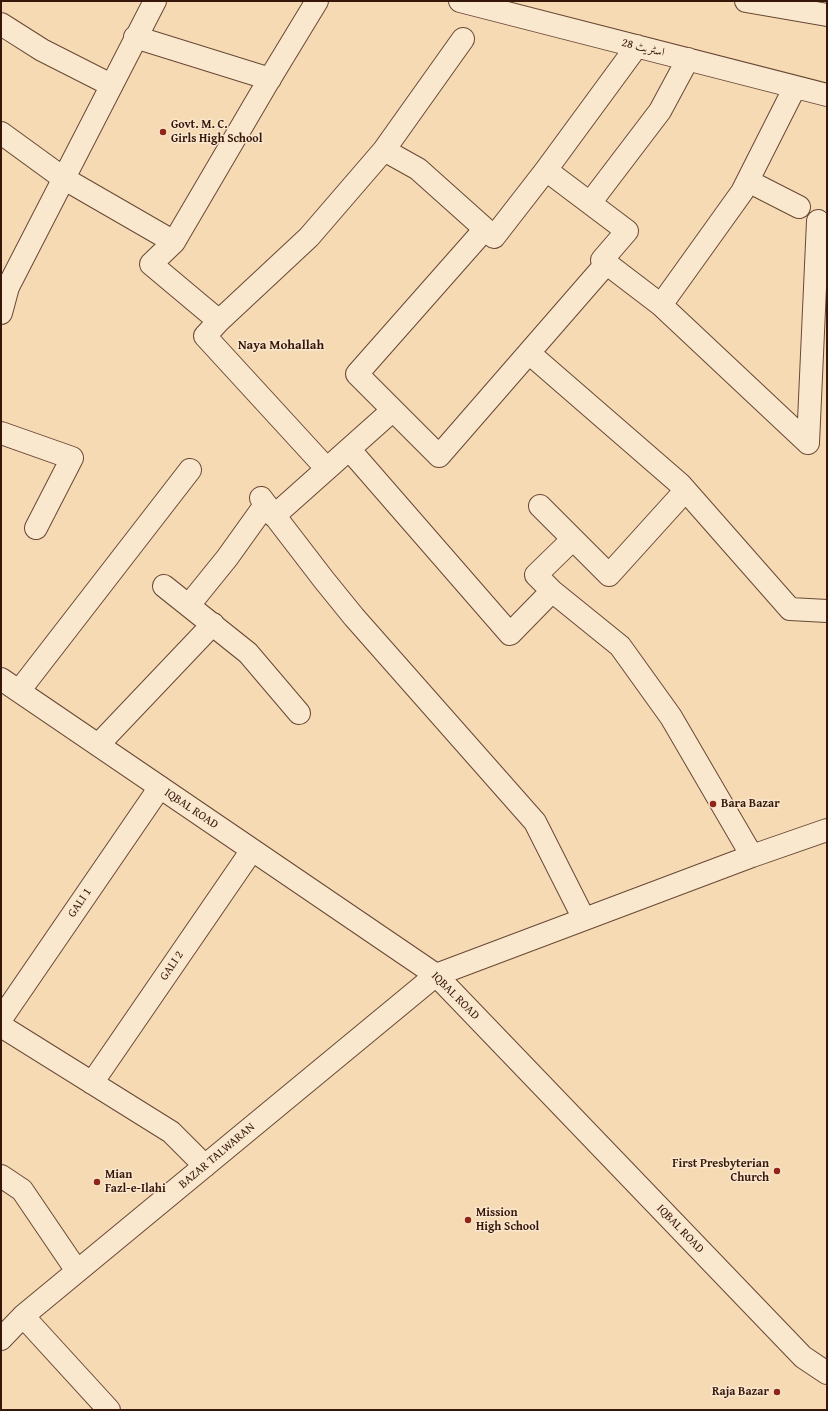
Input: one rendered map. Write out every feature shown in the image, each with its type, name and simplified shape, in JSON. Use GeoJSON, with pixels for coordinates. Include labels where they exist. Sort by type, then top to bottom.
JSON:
{"type":"FeatureCollection","features":[{"type":"Feature","properties":{"kind":"street"},"geometry":{"type":"LineString","coordinates":[[1,313],[8,287],[135,37],[155,1]]}},
{"type":"Feature","properties":{"kind":"street"},"geometry":{"type":"LineString","coordinates":[[219,321],[151,264],[174,242],[317,1]]}},
{"type":"Feature","properties":{"kind":"street","name":"اسٹریٹ 28"},"geometry":{"type":"LineString","coordinates":[[460,1],[827,95]]}},
{"type":"Feature","properties":{"kind":"street"},"geometry":{"type":"LineString","coordinates":[[746,1],[827,15]]}},
{"type":"Feature","properties":{"kind":"street"},"geometry":{"type":"LineString","coordinates":[[1,24],[42,50],[111,85]]}},
{"type":"Feature","properties":{"kind":"street"},"geometry":{"type":"LineString","coordinates":[[135,37],[270,79]]}},
{"type":"Feature","properties":{"kind":"street"},"geometry":{"type":"LineString","coordinates":[[327,469],[205,336],[219,321],[310,236],[384,150],[463,39]]}},
{"type":"Feature","properties":{"kind":"street"},"geometry":{"type":"LineString","coordinates":[[384,150],[418,169],[494,237],[546,170],[637,46]]}},
{"type":"Feature","properties":{"kind":"street"},"geometry":{"type":"LineString","coordinates":[[590,203],[660,111],[688,59]]}},
{"type":"Feature","properties":{"kind":"street"},"geometry":{"type":"LineString","coordinates":[[661,305],[742,192],[795,87]]}},
{"type":"Feature","properties":{"kind":"street"},"geometry":{"type":"LineString","coordinates":[[1,133],[63,178],[174,242]]}},
{"type":"Feature","properties":{"kind":"street"},"geometry":{"type":"LineString","coordinates":[[546,170],[627,232],[602,260],[661,305],[808,443],[818,221]]}},
{"type":"Feature","properties":{"kind":"street"},"geometry":{"type":"LineString","coordinates":[[748,181],[798,207]]}},
{"type":"Feature","properties":{"kind":"street"},"geometry":{"type":"LineString","coordinates":[[485,229],[357,374],[439,456],[606,264]]}},
{"type":"Feature","properties":{"kind":"street"},"geometry":{"type":"LineString","coordinates":[[529,353],[680,484],[790,610],[827,610]]}},
{"type":"Feature","properties":{"kind":"street"},"geometry":{"type":"LineString","coordinates":[[189,606],[267,506],[327,469],[393,410]]}},
{"type":"Feature","properties":{"kind":"street"},"geometry":{"type":"LineString","coordinates":[[1,433],[72,458],[36,528]]}},
{"type":"Feature","properties":{"kind":"street"},"geometry":{"type":"LineString","coordinates":[[349,449],[510,634],[552,591]]}},
{"type":"Feature","properties":{"kind":"street"},"geometry":{"type":"LineString","coordinates":[[10,685],[190,470]]}},
{"type":"Feature","properties":{"kind":"street"},"geometry":{"type":"LineString","coordinates":[[540,506],[609,575],[685,491]]}},
{"type":"Feature","properties":{"kind":"street"},"geometry":{"type":"LineString","coordinates":[[267,506],[354,617],[534,822],[584,919]]}},
{"type":"Feature","properties":{"kind":"street"},"geometry":{"type":"LineString","coordinates":[[573,539],[536,575],[552,591],[620,646],[671,717],[752,856]]}},
{"type":"Feature","properties":{"kind":"street"},"geometry":{"type":"LineString","coordinates":[[164,586],[248,653],[299,713]]}},
{"type":"Feature","properties":{"kind":"street"},"geometry":{"type":"LineString","coordinates":[[98,745],[212,624]]}},
{"type":"Feature","properties":{"kind":"street","name":"IQBAL ROAD"},"geometry":{"type":"LineString","coordinates":[[10,685],[436,975],[803,1357],[827,1373]]}},
{"type":"Feature","properties":{"kind":"street","name":"GALI 1"},"geometry":{"type":"LineString","coordinates":[[1,1020],[160,787]]}},
{"type":"Feature","properties":{"kind":"street"},"geometry":{"type":"LineString","coordinates":[[436,975],[752,856],[827,830]]}},
{"type":"Feature","properties":{"kind":"street","name":"GALI 2"},"geometry":{"type":"LineString","coordinates":[[92,1083],[252,850]]}},
{"type":"Feature","properties":{"kind":"street","name":"BAZAR TALWARAN"},"geometry":{"type":"LineString","coordinates":[[9,1327],[436,975]]}},
{"type":"Feature","properties":{"kind":"street"},"geometry":{"type":"LineString","coordinates":[[1,1026],[171,1132],[205,1166]]}},
{"type":"Feature","properties":{"kind":"street"},"geometry":{"type":"LineString","coordinates":[[1,1176],[22,1190],[78,1271]]}},
{"type":"Feature","properties":{"kind":"street"},"geometry":{"type":"LineString","coordinates":[[9,1327],[109,1410]]}},
{"type":"Feature","properties":{"kind":"place","name":"Govt. M. C. Girls High School"},"geometry":{"type":"Point","coordinates":[163,132]}},
{"type":"Feature","properties":{"kind":"place","name":"Bara Bazar"},"geometry":{"type":"Point","coordinates":[713,804]}},
{"type":"Feature","properties":{"kind":"place","name":"First Presbyterian Church"},"geometry":{"type":"Point","coordinates":[777,1171]}},
{"type":"Feature","properties":{"kind":"place","name":"Mian Fazl-e-Ilahi"},"geometry":{"type":"Point","coordinates":[97,1182]}},
{"type":"Feature","properties":{"kind":"place","name":"Mission High School"},"geometry":{"type":"Point","coordinates":[468,1220]}},
{"type":"Feature","properties":{"kind":"place","name":"Raja Bazar"},"geometry":{"type":"Point","coordinates":[777,1392]}},
{"type":"Feature","properties":{"kind":"district","name":"Naya Mohallah"},"geometry":{"type":"Point","coordinates":[281,346]}}]}
